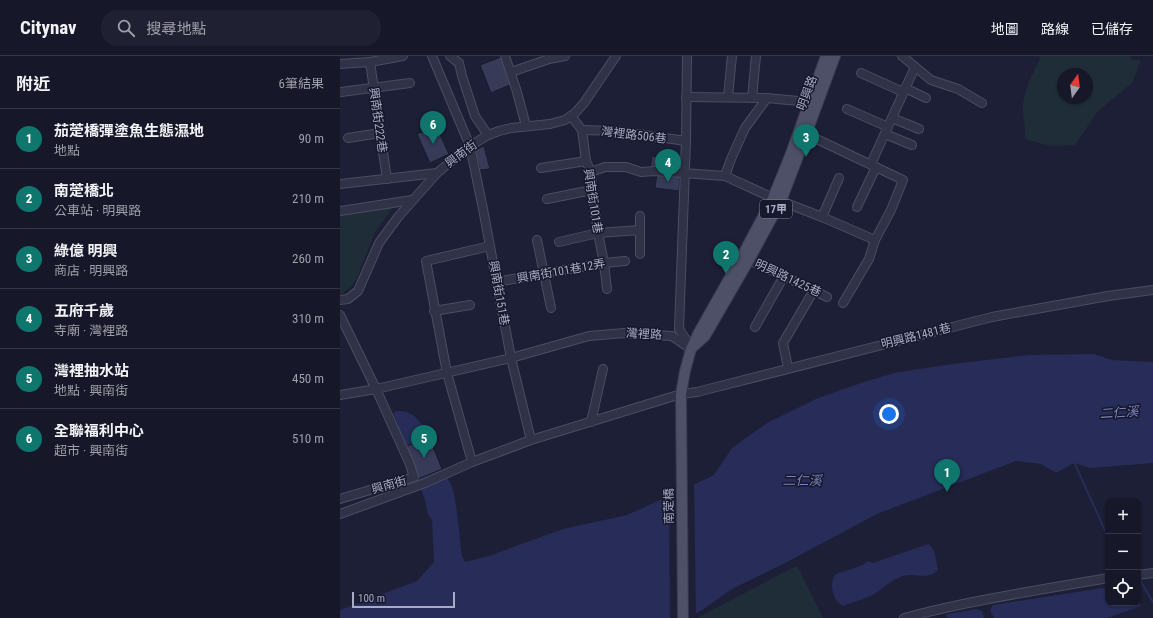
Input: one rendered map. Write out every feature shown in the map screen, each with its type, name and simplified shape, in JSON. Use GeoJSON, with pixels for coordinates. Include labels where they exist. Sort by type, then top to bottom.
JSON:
{"type":"FeatureCollection","features":[{"type":"Feature","properties":{"kind":"main road","name":"明興路"},"geometry":{"type":"LineString","coordinates":[[681,394],[684,371],[691,349],[698,334],[738,262],[777,200],[790,156],[826,56]]}},
{"type":"Feature","properties":{"kind":"main road","name":"明興路"},"geometry":{"type":"LineString","coordinates":[[691,349],[705,336],[749,260],[806,134],[835,56]]}},
{"type":"Feature","properties":{"kind":"main road","name":"南萣橋"},"geometry":{"type":"LineString","coordinates":[[681,394],[683,618]]}},
{"type":"Feature","properties":{"kind":"street"},"geometry":{"type":"LineString","coordinates":[[340,64],[370,62],[403,56]]}},
{"type":"Feature","properties":{"kind":"street","name":"興南街151巷"},"geometry":{"type":"LineString","coordinates":[[432,56],[470,146],[483,208],[510,358],[531,440]]}},
{"type":"Feature","properties":{"kind":"street"},"geometry":{"type":"LineString","coordinates":[[450,56],[459,63],[476,116],[488,135]]}},
{"type":"Feature","properties":{"kind":"street"},"geometry":{"type":"LineString","coordinates":[[505,56],[526,126]]}},
{"type":"Feature","properties":{"kind":"street"},"geometry":{"type":"LineString","coordinates":[[511,72],[549,59],[565,56]]}},
{"type":"Feature","properties":{"kind":"street","name":"灣裡路"},"geometry":{"type":"LineString","coordinates":[[687,56],[686,141],[679,329],[691,349]]}},
{"type":"Feature","properties":{"kind":"street"},"geometry":{"type":"LineString","coordinates":[[728,98],[732,56]]}},
{"type":"Feature","properties":{"kind":"street"},"geometry":{"type":"LineString","coordinates":[[752,98],[756,56]]}},
{"type":"Feature","properties":{"kind":"street"},"geometry":{"type":"LineString","coordinates":[[902,56],[931,80],[958,89],[982,103]]}},
{"type":"Feature","properties":{"kind":"street","name":"興南街"},"geometry":{"type":"LineString","coordinates":[[340,300],[348,299],[358,290],[379,243],[398,217],[437,172],[470,146],[488,135],[499,131],[526,126],[558,123],[565,120],[584,103],[613,57]]}},
{"type":"Feature","properties":{"kind":"street","name":"興南街222巷"},"geometry":{"type":"LineString","coordinates":[[370,62],[387,179]]}},
{"type":"Feature","properties":{"kind":"street"},"geometry":{"type":"LineString","coordinates":[[857,207],[886,130],[915,67]]}},
{"type":"Feature","properties":{"kind":"street"},"geometry":{"type":"LineString","coordinates":[[861,73],[926,98]]}},
{"type":"Feature","properties":{"kind":"street"},"geometry":{"type":"LineString","coordinates":[[341,92],[410,83]]}},
{"type":"Feature","properties":{"kind":"street"},"geometry":{"type":"LineString","coordinates":[[686,98],[767,98],[809,102]]}},
{"type":"Feature","properties":{"kind":"street"},"geometry":{"type":"LineString","coordinates":[[725,176],[745,128],[767,98]]}},
{"type":"Feature","properties":{"kind":"street"},"geometry":{"type":"LineString","coordinates":[[847,109],[912,145]]}},
{"type":"Feature","properties":{"kind":"street"},"geometry":{"type":"LineString","coordinates":[[571,116],[582,130]]}},
{"type":"Feature","properties":{"kind":"street"},"geometry":{"type":"LineString","coordinates":[[892,118],[919,129]]}},
{"type":"Feature","properties":{"kind":"street","name":"灣裡路506巷"},"geometry":{"type":"LineString","coordinates":[[582,130],[616,131],[686,141]]}},
{"type":"Feature","properties":{"kind":"street","name":"興南街101巷"},"geometry":{"type":"LineString","coordinates":[[582,130],[586,161],[591,172],[592,190],[607,289]]}},
{"type":"Feature","properties":{"kind":"street"},"geometry":{"type":"LineString","coordinates":[[348,138],[380,133]]}},
{"type":"Feature","properties":{"kind":"street"},"geometry":{"type":"LineString","coordinates":[[806,134],[903,180],[891,210],[875,240],[869,259],[843,303]]}},
{"type":"Feature","properties":{"kind":"street"},"geometry":{"type":"LineString","coordinates":[[541,168],[586,161]]}},
{"type":"Feature","properties":{"kind":"street"},"geometry":{"type":"LineString","coordinates":[[591,172],[605,168],[626,167],[641,172],[655,171],[725,176],[777,200],[822,217],[875,240]]}},
{"type":"Feature","properties":{"kind":"street"},"geometry":{"type":"LineString","coordinates":[[340,184],[437,172]]}},
{"type":"Feature","properties":{"kind":"street"},"geometry":{"type":"LineString","coordinates":[[822,217],[839,178]]}},
{"type":"Feature","properties":{"kind":"street"},"geometry":{"type":"LineString","coordinates":[[547,199],[592,190]]}},
{"type":"Feature","properties":{"kind":"street"},"geometry":{"type":"LineString","coordinates":[[340,211],[412,200]]}},
{"type":"Feature","properties":{"kind":"street"},"geometry":{"type":"LineString","coordinates":[[640,216],[640,254]]}},
{"type":"Feature","properties":{"kind":"street"},"geometry":{"type":"LineString","coordinates":[[559,242],[598,233],[640,230]]}},
{"type":"Feature","properties":{"kind":"street"},"geometry":{"type":"LineString","coordinates":[[537,240],[551,308]]}},
{"type":"Feature","properties":{"kind":"street"},"geometry":{"type":"LineString","coordinates":[[472,462],[447,373],[434,311],[426,261],[490,246]]}},
{"type":"Feature","properties":{"kind":"street","name":"明興路1425巷"},"geometry":{"type":"LineString","coordinates":[[749,260],[827,297]]}},
{"type":"Feature","properties":{"kind":"street","name":"興南街101巷12弄"},"geometry":{"type":"LineString","coordinates":[[496,282],[604,263],[625,261]]}},
{"type":"Feature","properties":{"kind":"street"},"geometry":{"type":"LineString","coordinates":[[755,327],[784,276]]}},
{"type":"Feature","properties":{"kind":"street"},"geometry":{"type":"LineString","coordinates":[[788,368],[783,343],[814,290]]}},
{"type":"Feature","properties":{"kind":"street","name":"明興路1481巷"},"geometry":{"type":"LineString","coordinates":[[681,394],[697,392],[992,317],[1108,296],[1153,290]]}},
{"type":"Feature","properties":{"kind":"street"},"geometry":{"type":"LineString","coordinates":[[434,311],[470,305]]}},
{"type":"Feature","properties":{"kind":"street","name":"興南街"},"geometry":{"type":"LineString","coordinates":[[340,315],[376,389],[409,462],[414,477],[340,498]]}},
{"type":"Feature","properties":{"kind":"street","name":"灣裡路"},"geometry":{"type":"LineString","coordinates":[[376,389],[510,358],[590,336],[624,333],[672,336],[691,349]]}},
{"type":"Feature","properties":{"kind":"street"},"geometry":{"type":"LineString","coordinates":[[591,422],[603,369]]}},
{"type":"Feature","properties":{"kind":"street"},"geometry":{"type":"LineString","coordinates":[[340,395],[376,389]]}},
{"type":"Feature","properties":{"kind":"street"},"geometry":{"type":"LineString","coordinates":[[340,514],[425,483],[472,462],[531,440],[681,394]]}},
{"type":"Feature","properties":{"kind":"street"},"geometry":{"type":"LineString","coordinates":[[1141,575],[1153,573]]}},
{"type":"Feature","properties":{"kind":"street"},"geometry":{"type":"LineString","coordinates":[[904,618],[994,598],[1105,579]]}},
{"type":"Feature","properties":{"kind":"shaded area"},"geometry":{"type":"Polygon","coordinates":[[[1039,56],[1130,56],[1132,60],[1141,60],[1132,83],[1098,111],[1075,145],[1050,146],[1025,139],[1023,108],[1024,98],[1040,59],[1039,56]]]}},
{"type":"Feature","properties":{"kind":"shaded area"},"geometry":{"type":"Polygon","coordinates":[[[395,205],[375,232],[356,280],[342,294],[340,293],[340,214],[395,205]]]}},
{"type":"Feature","properties":{"kind":"shaded area"},"geometry":{"type":"Polygon","coordinates":[[[794,567],[799,569],[823,618],[699,618],[699,617],[794,567]]]}},
{"type":"Feature","properties":{"kind":"water","name":"二仁溪"},"geometry":{"type":"Polygon","coordinates":[[[1094,354],[1112,360],[1153,362],[1153,463],[1090,468],[1074,463],[1056,473],[1041,464],[1016,461],[877,514],[785,563],[732,589],[702,610],[687,618],[340,618],[340,610],[417,581],[434,562],[432,520],[428,514],[425,500],[393,412],[403,411],[412,415],[419,421],[430,440],[442,469],[451,484],[457,509],[462,556],[465,562],[489,556],[563,529],[627,515],[687,488],[714,475],[732,448],[767,423],[818,398],[864,382],[894,373],[952,364],[1028,355],[1094,354]]]}},
{"type":"Feature","properties":{"kind":"water"},"geometry":{"type":"Polygon","coordinates":[[[928,544],[933,549],[936,559],[938,570],[934,573],[926,576],[908,575],[899,577],[874,594],[843,606],[834,596],[832,582],[836,574],[863,565],[868,561],[873,563],[928,544]]]}},
{"type":"Feature","properties":{"kind":"water"},"geometry":{"type":"Polygon","coordinates":[[[1105,587],[1105,606],[1141,606],[1107,618],[994,618],[990,610],[993,605],[1105,587]]]}},
{"type":"Feature","properties":{"kind":"water"},"geometry":{"type":"Polygon","coordinates":[[[977,609],[982,611],[984,618],[947,618],[947,614],[977,609]]]}},
{"type":"Feature","properties":{"kind":"pier"},"geometry":{"type":"Polygon","coordinates":[[[694,483],[696,615],[691,618],[670,618],[669,494],[694,483]]]}},
{"type":"Feature","properties":{"kind":"building"},"geometry":{"type":"Polygon","coordinates":[[[501,57],[512,84],[491,93],[480,65],[501,57]]]}},
{"type":"Feature","properties":{"kind":"building"},"geometry":{"type":"Polygon","coordinates":[[[436,126],[449,154],[430,163],[417,134],[436,126]]]}},
{"type":"Feature","properties":{"kind":"building"},"geometry":{"type":"Polygon","coordinates":[[[484,146],[490,169],[480,170],[475,150],[484,146]]]}},
{"type":"Feature","properties":{"kind":"building"},"geometry":{"type":"Polygon","coordinates":[[[652,156],[660,157],[658,169],[650,169],[652,156]]]}},
{"type":"Feature","properties":{"kind":"building"},"geometry":{"type":"Polygon","coordinates":[[[657,173],[680,176],[679,191],[655,188],[657,173]]]}},
{"type":"Feature","properties":{"kind":"building"},"geometry":{"type":"Polygon","coordinates":[[[429,437],[442,469],[418,479],[405,447],[429,437]]]}},
{"type":"Feature","properties":{"kind":"waterway"},"geometry":{"type":"LineString","coordinates":[[1074,462],[1107,534]]}},
{"type":"Feature","properties":{"kind":"waterway"},"geometry":{"type":"LineString","coordinates":[[1141,582],[1153,602]]}},
{"type":"Feature","properties":{"kind":"place","name":"全聯福利中心"},"geometry":{"type":"Point","coordinates":[433,144]}},
{"type":"Feature","properties":{"kind":"place","name":"綠億 明興"},"geometry":{"type":"Point","coordinates":[806,157]}},
{"type":"Feature","properties":{"kind":"place","name":"五府千歲"},"geometry":{"type":"Point","coordinates":[668,182]}},
{"type":"Feature","properties":{"kind":"place","name":"南萣橋北"},"geometry":{"type":"Point","coordinates":[726,274]}},
{"type":"Feature","properties":{"kind":"place","name":"灣裡抽水站"},"geometry":{"type":"Point","coordinates":[424,458]}},
{"type":"Feature","properties":{"kind":"place","name":"茄萣橋彈塗魚生態濕地"},"geometry":{"type":"Point","coordinates":[947,492]}}]}
